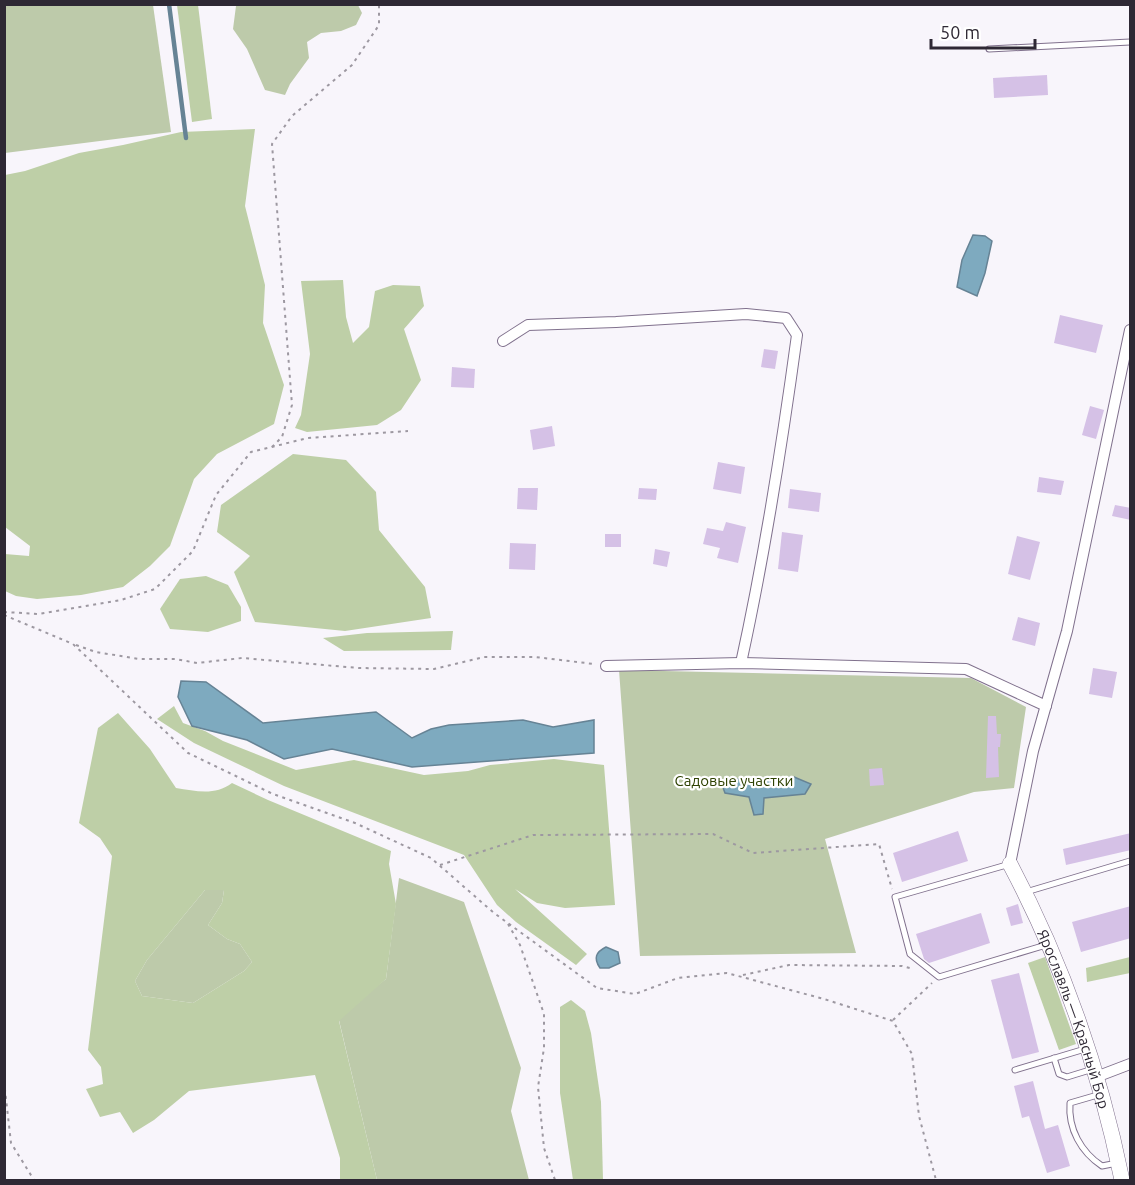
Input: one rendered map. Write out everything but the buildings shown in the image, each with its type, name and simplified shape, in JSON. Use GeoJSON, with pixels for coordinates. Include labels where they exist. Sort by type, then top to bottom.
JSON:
{"type":"FeatureCollection","features":[{"type":"Feature","properties":{"kind":"street"},"geometry":{"type":"LineString","coordinates":[[503,341],[528,325],[746,314],[786,318],[797,335],[780,454],[754,604],[741,663]]}},
{"type":"Feature","properties":{"kind":"street"},"geometry":{"type":"LineString","coordinates":[[1010,864],[1033,751],[1068,631],[1131,330]]}},
{"type":"Feature","properties":{"kind":"street"},"geometry":{"type":"LineString","coordinates":[[606,666],[741,663],[966,669],[1046,706]]}},
{"type":"Feature","properties":{"kind":"street","name":"Ярославль — Красный Бор"},"geometry":{"type":"LineString","coordinates":[[1010,864],[1025,892],[1087,1048],[1101,1093],[1122,1180]]}},
{"type":"Feature","properties":{"kind":"street"},"geometry":{"type":"LineString","coordinates":[[1095,1073],[1131,1064]]}},
{"type":"Feature","properties":{"kind":"lane"},"geometry":{"type":"LineString","coordinates":[[989,50],[1131,42]]}},
{"type":"Feature","properties":{"kind":"lane"},"geometry":{"type":"LineString","coordinates":[[1025,892],[1131,861]]}},
{"type":"Feature","properties":{"kind":"lane"},"geometry":{"type":"LineString","coordinates":[[1010,864],[895,897],[910,954],[939,977],[1047,945]]}},
{"type":"Feature","properties":{"kind":"lane"},"geometry":{"type":"LineString","coordinates":[[1015,1070],[1087,1048]]}},
{"type":"Feature","properties":{"kind":"lane"},"geometry":{"type":"LineString","coordinates":[[1054,1058],[1059,1074],[1067,1077],[1095,1073]]}},
{"type":"Feature","properties":{"kind":"lane"},"geometry":{"type":"LineString","coordinates":[[1101,1093],[1070,1103],[1069,1116],[1076,1137],[1091,1159],[1102,1166],[1118,1162]]}},
{"type":"Feature","properties":{"kind":"path"},"geometry":{"type":"LineString","coordinates":[[272,447],[282,437],[292,405],[272,144],[292,116],[352,64],[379,25],[379,4]]}},
{"type":"Feature","properties":{"kind":"path"},"geometry":{"type":"LineString","coordinates":[[4,614],[39,614],[121,600],[154,588],[193,551],[216,495],[251,452],[308,438],[408,431]]}},
{"type":"Feature","properties":{"kind":"path"},"geometry":{"type":"LineString","coordinates":[[4,614],[96,652],[139,659],[175,659],[197,663],[242,658],[358,668],[434,669],[484,657],[535,657],[606,666]]}},
{"type":"Feature","properties":{"kind":"path"},"geometry":{"type":"LineString","coordinates":[[73,644],[188,753],[273,794],[366,828],[431,858],[507,922],[597,988],[635,994],[678,978],[727,973],[824,999],[893,1021],[912,1054],[919,1116],[936,1180]]}},
{"type":"Feature","properties":{"kind":"path"},"geometry":{"type":"LineString","coordinates":[[440,866],[533,835],[713,834],[753,853],[879,844],[895,897]]}},
{"type":"Feature","properties":{"kind":"path"},"geometry":{"type":"LineString","coordinates":[[507,922],[520,945],[544,1014],[544,1048],[538,1087],[544,1148],[555,1180]]}},
{"type":"Feature","properties":{"kind":"path"},"geometry":{"type":"LineString","coordinates":[[740,976],[789,965],[902,966],[939,977],[893,1021]]}},
{"type":"Feature","properties":{"kind":"path"},"geometry":{"type":"LineString","coordinates":[[4,1081],[11,1143],[34,1180]]}},
{"type":"Feature","properties":{"kind":"green space"},"geometry":{"type":"Polygon","coordinates":[[[4,5],[153,5],[171,132],[5,153],[4,5]]]}},
{"type":"Feature","properties":{"kind":"green space"},"geometry":{"type":"Polygon","coordinates":[[[177,5],[198,5],[212,119],[192,122],[177,5]]]}},
{"type":"Feature","properties":{"kind":"green space"},"geometry":{"type":"Polygon","coordinates":[[[358,5],[362,13],[356,25],[341,31],[321,33],[307,42],[309,58],[285,95],[265,90],[247,49],[233,29],[236,6],[358,5]]]}},
{"type":"Feature","properties":{"kind":"green space"},"geometry":{"type":"Polygon","coordinates":[[[255,129],[245,206],[265,285],[263,323],[284,385],[274,424],[217,454],[194,479],[170,546],[150,566],[123,587],[81,595],[37,599],[16,596],[5,591],[5,554],[29,556],[30,546],[5,527],[5,175],[25,171],[79,153],[181,132],[255,129]]]}},
{"type":"Feature","properties":{"kind":"green space"},"geometry":{"type":"Polygon","coordinates":[[[343,280],[346,317],[353,343],[369,327],[375,291],[393,285],[420,286],[424,306],[404,329],[421,380],[401,410],[377,425],[307,432],[295,428],[301,415],[310,354],[301,281],[343,280]]]}},
{"type":"Feature","properties":{"kind":"green space"},"geometry":{"type":"Polygon","coordinates":[[[293,454],[346,460],[376,492],[379,530],[425,587],[431,618],[345,631],[255,622],[234,572],[250,556],[217,532],[221,505],[293,454]]]}},
{"type":"Feature","properties":{"kind":"green space"},"geometry":{"type":"Polygon","coordinates":[[[206,576],[228,585],[241,607],[241,621],[208,632],[170,629],[160,609],[180,579],[206,576]]]}},
{"type":"Feature","properties":{"kind":"green space"},"geometry":{"type":"Polygon","coordinates":[[[453,631],[451,650],[344,651],[323,638],[367,633],[453,631]]]}},
{"type":"Feature","properties":{"kind":"green space","name":"Садовые участки"},"geometry":{"type":"Polygon","coordinates":[[[619,670],[971,678],[1026,707],[1014,788],[974,792],[825,839],[856,953],[640,956],[619,670]]]}},
{"type":"Feature","properties":{"kind":"green space"},"geometry":{"type":"Polygon","coordinates":[[[174,706],[183,723],[296,770],[354,760],[424,775],[468,771],[490,765],[554,759],[604,765],[615,905],[565,908],[537,903],[515,889],[587,954],[576,965],[516,922],[497,905],[464,855],[284,786],[194,743],[157,719],[174,706]]]}},
{"type":"Feature","properties":{"kind":"green space"},"geometry":{"type":"Polygon","coordinates":[[[118,713],[150,749],[176,788],[212,791],[232,783],[391,851],[389,864],[396,904],[386,979],[339,1021],[377,1180],[340,1180],[340,1158],[315,1075],[189,1091],[154,1120],[133,1133],[120,1112],[100,1117],[86,1089],[103,1084],[101,1067],[88,1050],[112,856],[100,838],[79,823],[98,728],[118,713]],[[205,890],[147,960],[135,981],[142,996],[193,1003],[244,971],[252,962],[240,944],[227,939],[208,925],[222,903],[224,890],[205,890]]]}},
{"type":"Feature","properties":{"kind":"green space"},"geometry":{"type":"Polygon","coordinates":[[[399,878],[464,902],[521,1068],[511,1111],[529,1180],[377,1180],[338,1016],[386,979],[399,878]]]}},
{"type":"Feature","properties":{"kind":"green space"},"geometry":{"type":"Polygon","coordinates":[[[205,890],[224,890],[222,903],[208,925],[227,939],[240,944],[252,962],[244,971],[193,1003],[142,996],[135,981],[147,960],[205,890]]]}},
{"type":"Feature","properties":{"kind":"green space"},"geometry":{"type":"Polygon","coordinates":[[[1045,957],[1076,1044],[1059,1050],[1028,963],[1045,957]]]}},
{"type":"Feature","properties":{"kind":"green space"},"geometry":{"type":"Polygon","coordinates":[[[1130,957],[1130,973],[1087,982],[1086,968],[1130,957]]]}},
{"type":"Feature","properties":{"kind":"green space"},"geometry":{"type":"Polygon","coordinates":[[[571,1000],[585,1011],[591,1033],[601,1102],[603,1180],[573,1180],[560,1093],[560,1007],[571,1000]]]}},
{"type":"Feature","properties":{"kind":"water"},"geometry":{"type":"Polygon","coordinates":[[[973,235],[985,236],[992,241],[977,296],[957,287],[962,260],[973,235]]]}},
{"type":"Feature","properties":{"kind":"water"},"geometry":{"type":"Polygon","coordinates":[[[181,681],[206,682],[263,723],[376,712],[412,738],[431,729],[449,725],[523,720],[553,727],[594,720],[594,753],[412,767],[332,749],[284,759],[247,740],[192,726],[178,697],[181,681]]]}},
{"type":"Feature","properties":{"kind":"water"},"geometry":{"type":"Polygon","coordinates":[[[794,777],[811,784],[805,794],[764,798],[763,814],[754,815],[749,797],[725,793],[722,785],[736,779],[794,777]]]}},
{"type":"Feature","properties":{"kind":"water"},"geometry":{"type":"Polygon","coordinates":[[[606,947],[618,952],[620,963],[609,968],[600,968],[597,956],[606,947]]]}},
{"type":"Feature","properties":{"kind":"waterway"},"geometry":{"type":"LineString","coordinates":[[169,4],[186,138]]}}]}
